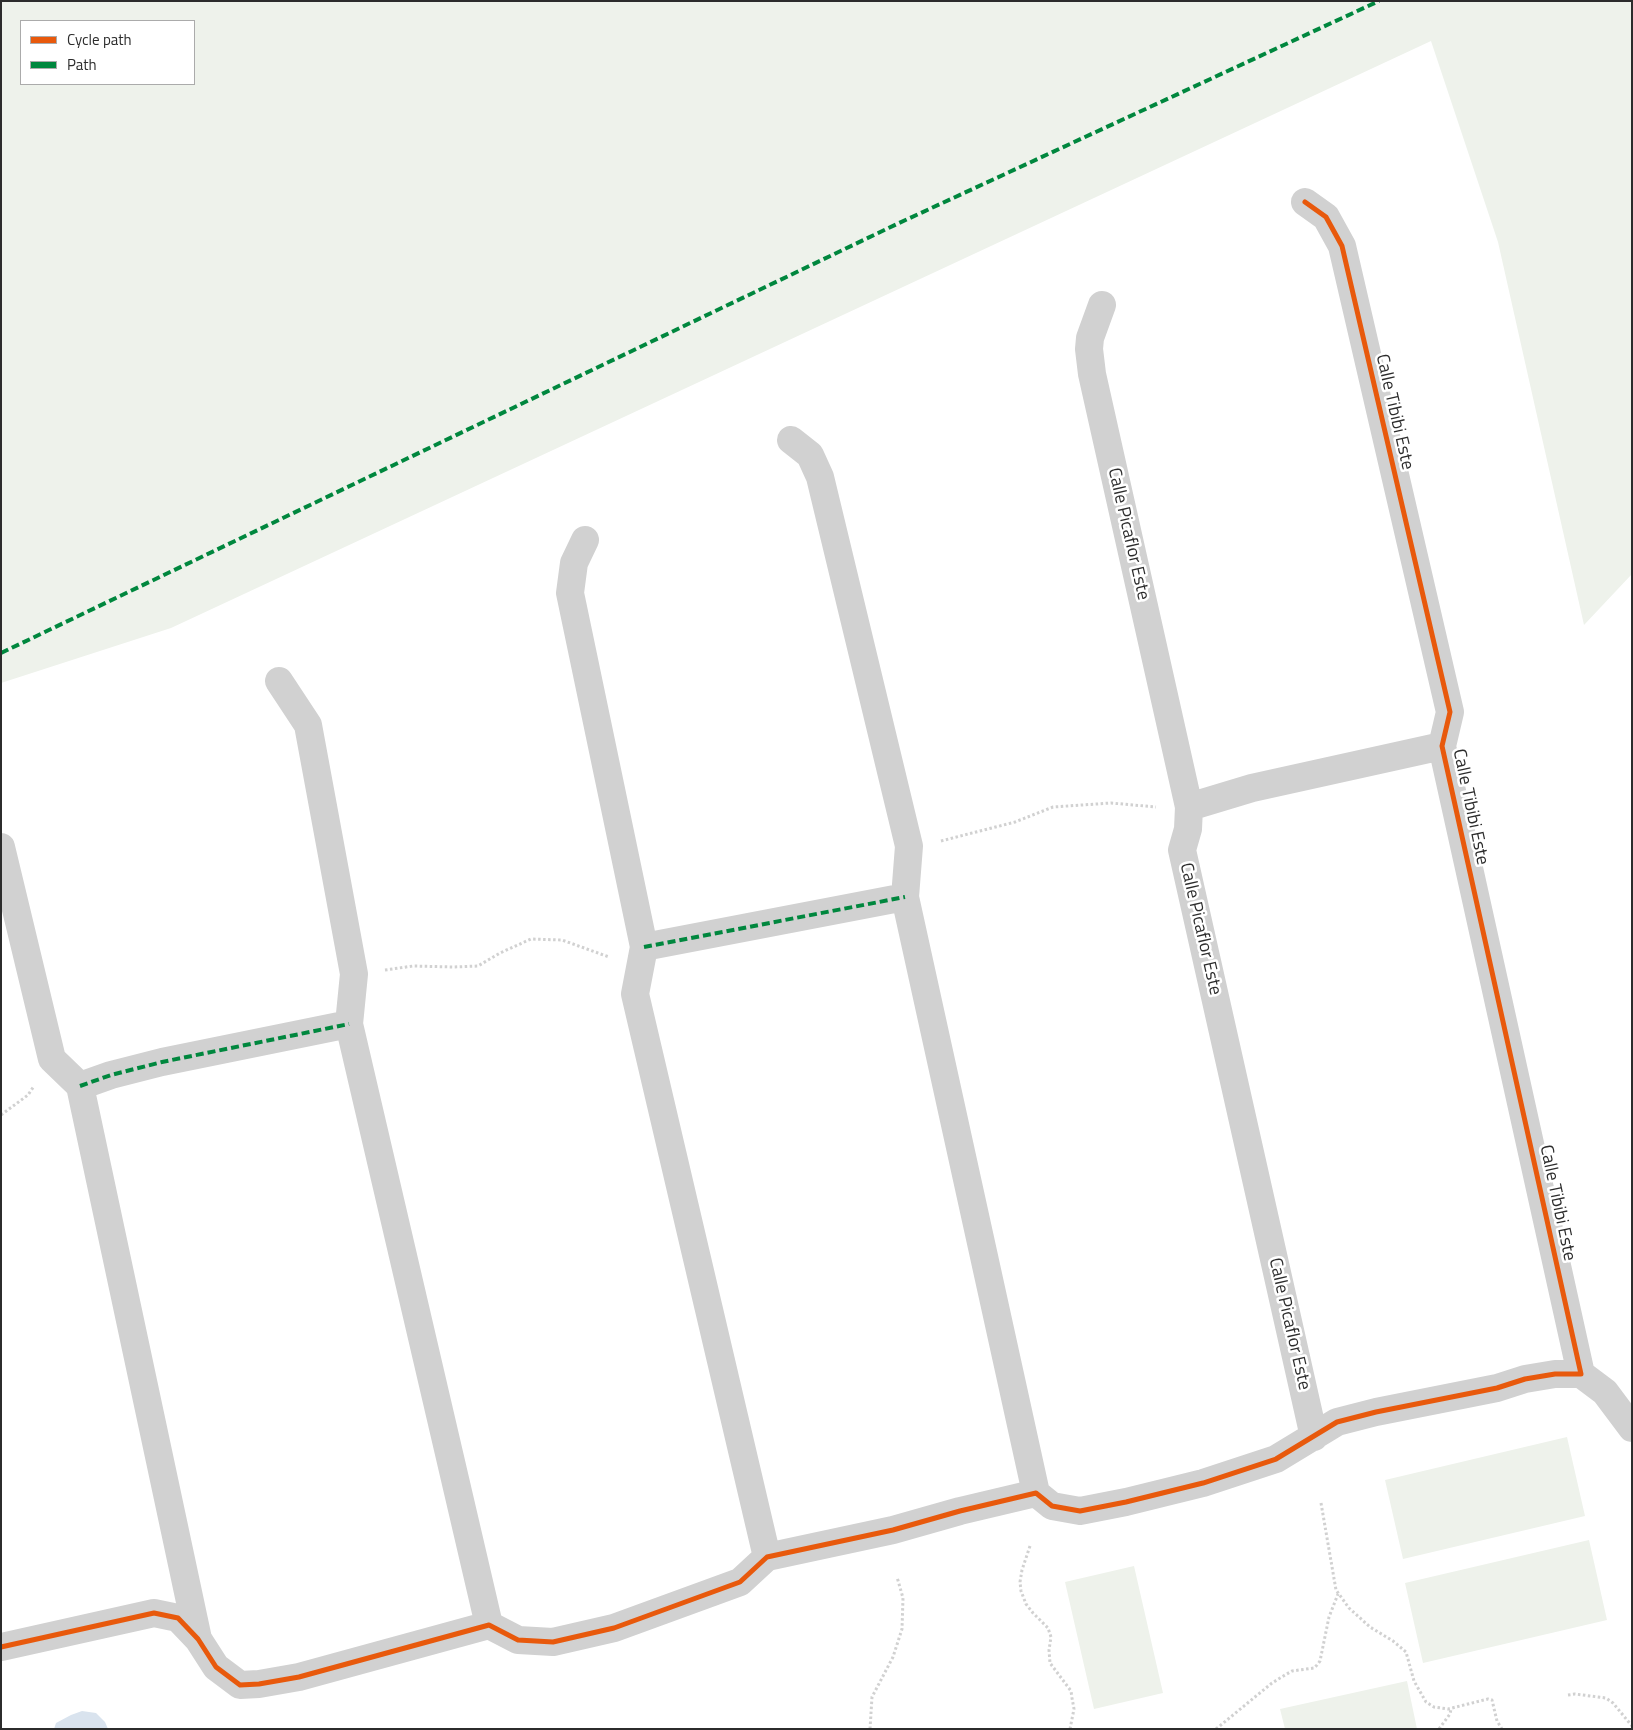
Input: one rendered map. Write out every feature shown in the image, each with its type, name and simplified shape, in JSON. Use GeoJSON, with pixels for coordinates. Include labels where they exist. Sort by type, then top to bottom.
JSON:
{"type":"FeatureCollection","features":[{"type":"Feature","properties":{"kind":"street","name":"Calle Tibibi Este"},"geometry":{"type":"LineString","coordinates":[[1305,202],[1326,217],[1342,246],[1450,712],[1442,746],[1581,1374]]}},
{"type":"Feature","properties":{"kind":"street","name":"Calle Picaflor Este"},"geometry":{"type":"LineString","coordinates":[[1102,304],[1090,344],[1092,374],[1189,807],[1188,829],[1182,850],[1314,1437]]}},
{"type":"Feature","properties":{"kind":"street"},"geometry":{"type":"LineString","coordinates":[[791,440],[810,455],[820,477],[909,846],[905,897],[1036,1494],[1052,1506],[1080,1510],[1126,1502],[1203,1483],[1276,1459],[1337,1422],[1555,1374],[1581,1374],[1605,1392],[1632,1428]]}},
{"type":"Feature","properties":{"kind":"street"},"geometry":{"type":"LineString","coordinates":[[585,540],[574,564],[570,592],[642,958],[635,994],[767,1557]]}},
{"type":"Feature","properties":{"kind":"street"},"geometry":{"type":"LineString","coordinates":[[279,681],[308,725],[354,974],[348,1024],[489,1625]]}},
{"type":"Feature","properties":{"kind":"street"},"geometry":{"type":"LineString","coordinates":[[1189,807],[1252,788],[1442,746]]}},
{"type":"Feature","properties":{"kind":"street"},"geometry":{"type":"LineString","coordinates":[[1,847],[52,1059],[80,1086],[198,1639]]}},
{"type":"Feature","properties":{"kind":"street"},"geometry":{"type":"LineString","coordinates":[[642,958],[905,897]]}},
{"type":"Feature","properties":{"kind":"street"},"geometry":{"type":"LineString","coordinates":[[80,1086],[111,1075],[162,1062],[348,1024]]}},
{"type":"Feature","properties":{"kind":"street"},"geometry":{"type":"LineString","coordinates":[[1,1647],[154,1613],[178,1618],[198,1639],[216,1667],[240,1685],[259,1684],[299,1677],[489,1625],[518,1640],[552,1642],[614,1628],[740,1582],[767,1557],[893,1530],[960,1511],[1036,1494]]}},
{"type":"Feature","properties":{"kind":"path"},"geometry":{"type":"LineString","coordinates":[[909,846],[1015,822],[1052,807],[1111,803],[1189,807]]}},
{"type":"Feature","properties":{"kind":"path"},"geometry":{"type":"LineString","coordinates":[[354,974],[413,966],[478,966],[500,953],[531,940],[562,940],[642,958]]}},
{"type":"Feature","properties":{"kind":"path"},"geometry":{"type":"LineString","coordinates":[[1,1115],[28,1095],[52,1059]]}},
{"type":"Feature","properties":{"kind":"path"},"geometry":{"type":"LineString","coordinates":[[1321,1503],[1338,1593],[1349,1608],[1370,1627],[1393,1641],[1406,1652],[1414,1681],[1426,1702],[1434,1707],[1450,1709],[1488,1698],[1492,1700],[1497,1721],[1502,1729]]}},
{"type":"Feature","properties":{"kind":"path"},"geometry":{"type":"LineString","coordinates":[[1030,1546],[1022,1570],[1021,1591],[1026,1604],[1048,1628],[1051,1637],[1050,1663],[1070,1691],[1072,1698],[1074,1709],[1070,1729]]}},
{"type":"Feature","properties":{"kind":"path"},"geometry":{"type":"LineString","coordinates":[[870,1729],[872,1697],[893,1657],[902,1629],[903,1598],[897,1577]]}},
{"type":"Feature","properties":{"kind":"path"},"geometry":{"type":"LineString","coordinates":[[1216,1729],[1285,1674],[1292,1671],[1314,1668],[1317,1665],[1320,1661],[1329,1617],[1338,1593]]}},
{"type":"Feature","properties":{"kind":"path"},"geometry":{"type":"LineString","coordinates":[[1568,1695],[1575,1694],[1606,1698],[1632,1726]]}},
{"type":"Feature","properties":{"kind":"path"},"geometry":{"type":"LineString","coordinates":[[1439,1729],[1450,1714],[1450,1709]]}},
{"type":"Feature","properties":{"kind":"shaded area"},"geometry":{"type":"Polygon","coordinates":[[[1,1],[1632,1],[1632,574],[1584,625],[1498,242],[1431,41],[171,628],[1,683],[1,1]]]}},
{"type":"Feature","properties":{"kind":"shaded area"},"geometry":{"type":"Polygon","coordinates":[[[1567,1437],[1585,1516],[1403,1559],[1385,1480],[1567,1437]]]}},
{"type":"Feature","properties":{"kind":"shaded area"},"geometry":{"type":"Polygon","coordinates":[[[1589,1540],[1607,1620],[1423,1663],[1405,1583],[1589,1540]]]}},
{"type":"Feature","properties":{"kind":"shaded area"},"geometry":{"type":"Polygon","coordinates":[[[1134,1566],[1163,1693],[1094,1709],[1065,1582],[1134,1566]]]}},
{"type":"Feature","properties":{"kind":"shaded area"},"geometry":{"type":"Polygon","coordinates":[[[1407,1681],[1417,1729],[1285,1729],[1280,1709],[1407,1681]]]}},
{"type":"Feature","properties":{"kind":"shaded area"},"geometry":{"type":"Polygon","coordinates":[[[82,1711],[96,1713],[105,1722],[108,1729],[54,1729],[56,1723],[82,1711]]]}},
{"type":"Feature","properties":{"kind":"marked path"},"geometry":{"type":"LineString","coordinates":[[1,653],[897,224],[1379,1]]}},
{"type":"Feature","properties":{"kind":"marked path"},"geometry":{"type":"LineString","coordinates":[[644,947],[905,897]]}},
{"type":"Feature","properties":{"kind":"marked path"},"geometry":{"type":"LineString","coordinates":[[80,1086],[111,1075],[162,1062],[349,1024]]}},
{"type":"Feature","properties":{"kind":"cycle path"},"geometry":{"type":"LineString","coordinates":[[1,1647],[154,1613],[178,1618],[198,1639],[216,1667],[240,1685],[259,1684],[299,1677],[489,1625],[518,1640],[553,1642],[614,1628],[740,1582],[767,1557],[893,1530],[960,1511],[1036,1493],[1052,1506],[1080,1511],[1126,1502],[1203,1483],[1276,1459],[1337,1422],[1376,1412],[1497,1388],[1525,1379],[1555,1374],[1581,1374],[1442,746],[1450,712],[1342,246],[1326,217],[1305,202]]}}]}
